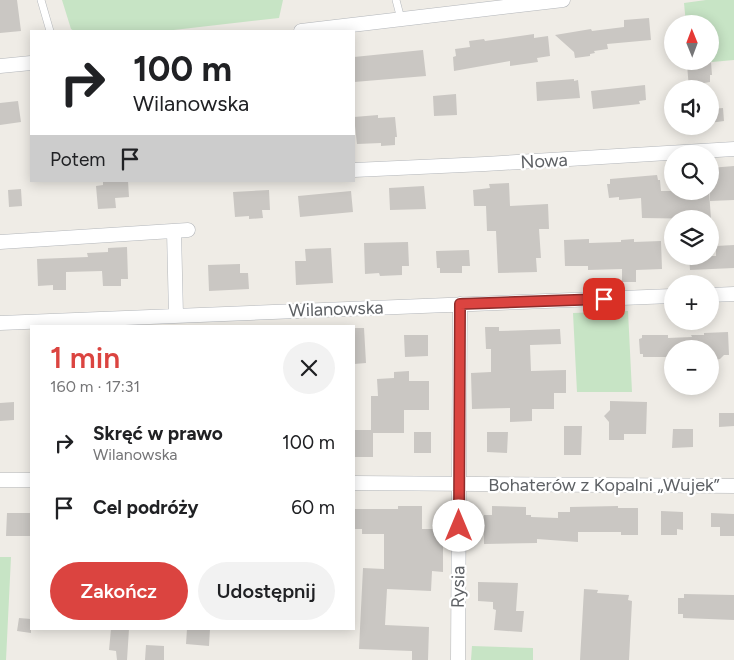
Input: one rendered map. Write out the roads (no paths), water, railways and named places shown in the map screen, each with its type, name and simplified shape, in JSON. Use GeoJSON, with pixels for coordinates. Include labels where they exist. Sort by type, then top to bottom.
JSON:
{"type":"FeatureCollection","features":[{"type":"Feature","properties":{"kind":"street"},"geometry":{"type":"LineString","coordinates":[[309,30],[563,0]]}},
{"type":"Feature","properties":{"kind":"street"},"geometry":{"type":"LineString","coordinates":[[0,66],[30,63]]}},
{"type":"Feature","properties":{"kind":"street","name":"Nowa"},"geometry":{"type":"LineString","coordinates":[[355,170],[734,149]]}},
{"type":"Feature","properties":{"kind":"street"},"geometry":{"type":"LineString","coordinates":[[0,242],[188,230]]}},
{"type":"Feature","properties":{"kind":"street"},"geometry":{"type":"LineString","coordinates":[[174,231],[176,315]]}},
{"type":"Feature","properties":{"kind":"street"},"geometry":{"type":"LineString","coordinates":[[719,295],[734,294]]}},
{"type":"Feature","properties":{"kind":"street","name":"Wilanowska"},"geometry":{"type":"LineString","coordinates":[[0,323],[664,296]]}},
{"type":"Feature","properties":{"kind":"street","name":"Rysia"},"geometry":{"type":"LineString","coordinates":[[458,660],[460,304]]}},
{"type":"Feature","properties":{"kind":"street"},"geometry":{"type":"LineString","coordinates":[[0,480],[30,480]]}},
{"type":"Feature","properties":{"kind":"street","name":"Bohaterów z Kopalni „Wujek”"},"geometry":{"type":"LineString","coordinates":[[355,483],[734,486]]}},
{"type":"Feature","properties":{"kind":"lane"},"geometry":{"type":"LineString","coordinates":[[41,0],[50,30]]}},
{"type":"Feature","properties":{"kind":"lane"},"geometry":{"type":"LineString","coordinates":[[396,0],[401,19]]}}]}
